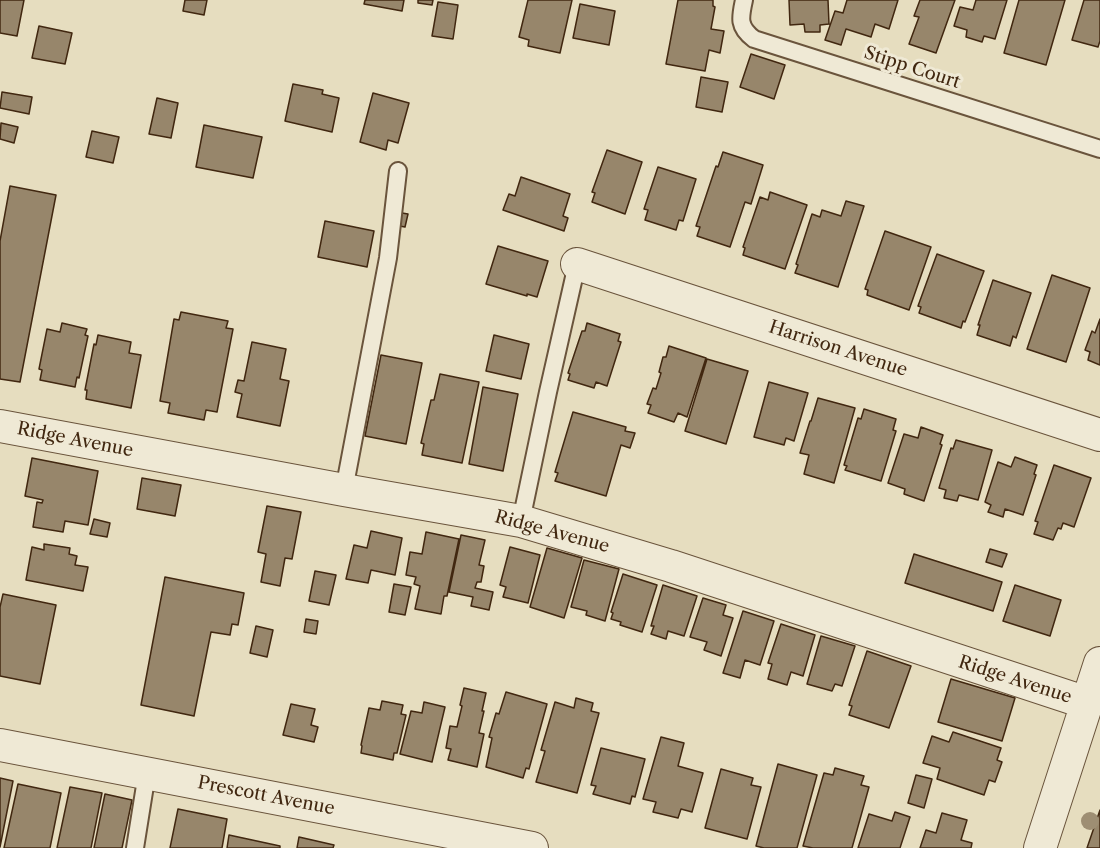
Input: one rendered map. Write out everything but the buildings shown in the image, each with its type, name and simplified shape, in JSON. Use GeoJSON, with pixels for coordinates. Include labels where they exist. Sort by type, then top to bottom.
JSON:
{"type":"FeatureCollection","features":[{"type":"Feature","properties":{"kind":"street","name":"Harrison Avenue"},"geometry":{"type":"LineString","coordinates":[[577,264],[1100,435]]}},
{"type":"Feature","properties":{"kind":"street","name":"Ridge Avenue"},"geometry":{"type":"LineString","coordinates":[[0,426],[521,521],[671,566],[1091,712]]}},
{"type":"Feature","properties":{"kind":"street"},"geometry":{"type":"LineString","coordinates":[[1040,848],[1091,712],[1100,663]]}},
{"type":"Feature","properties":{"kind":"street","name":"Prescott Avenue"},"geometry":{"type":"LineString","coordinates":[[0,744],[532,848]]}},
{"type":"Feature","properties":{"kind":"lane","name":"Stipp Court"},"geometry":{"type":"LineString","coordinates":[[744,0],[742,27],[754,39],[1100,149]]}},
{"type":"Feature","properties":{"kind":"lane"},"geometry":{"type":"LineString","coordinates":[[344,490],[388,258],[398,171]]}},
{"type":"Feature","properties":{"kind":"lane"},"geometry":{"type":"LineString","coordinates":[[521,521],[577,264]]}},
{"type":"Feature","properties":{"kind":"lane"},"geometry":{"type":"LineString","coordinates":[[135,848],[147,773]]}}]}
